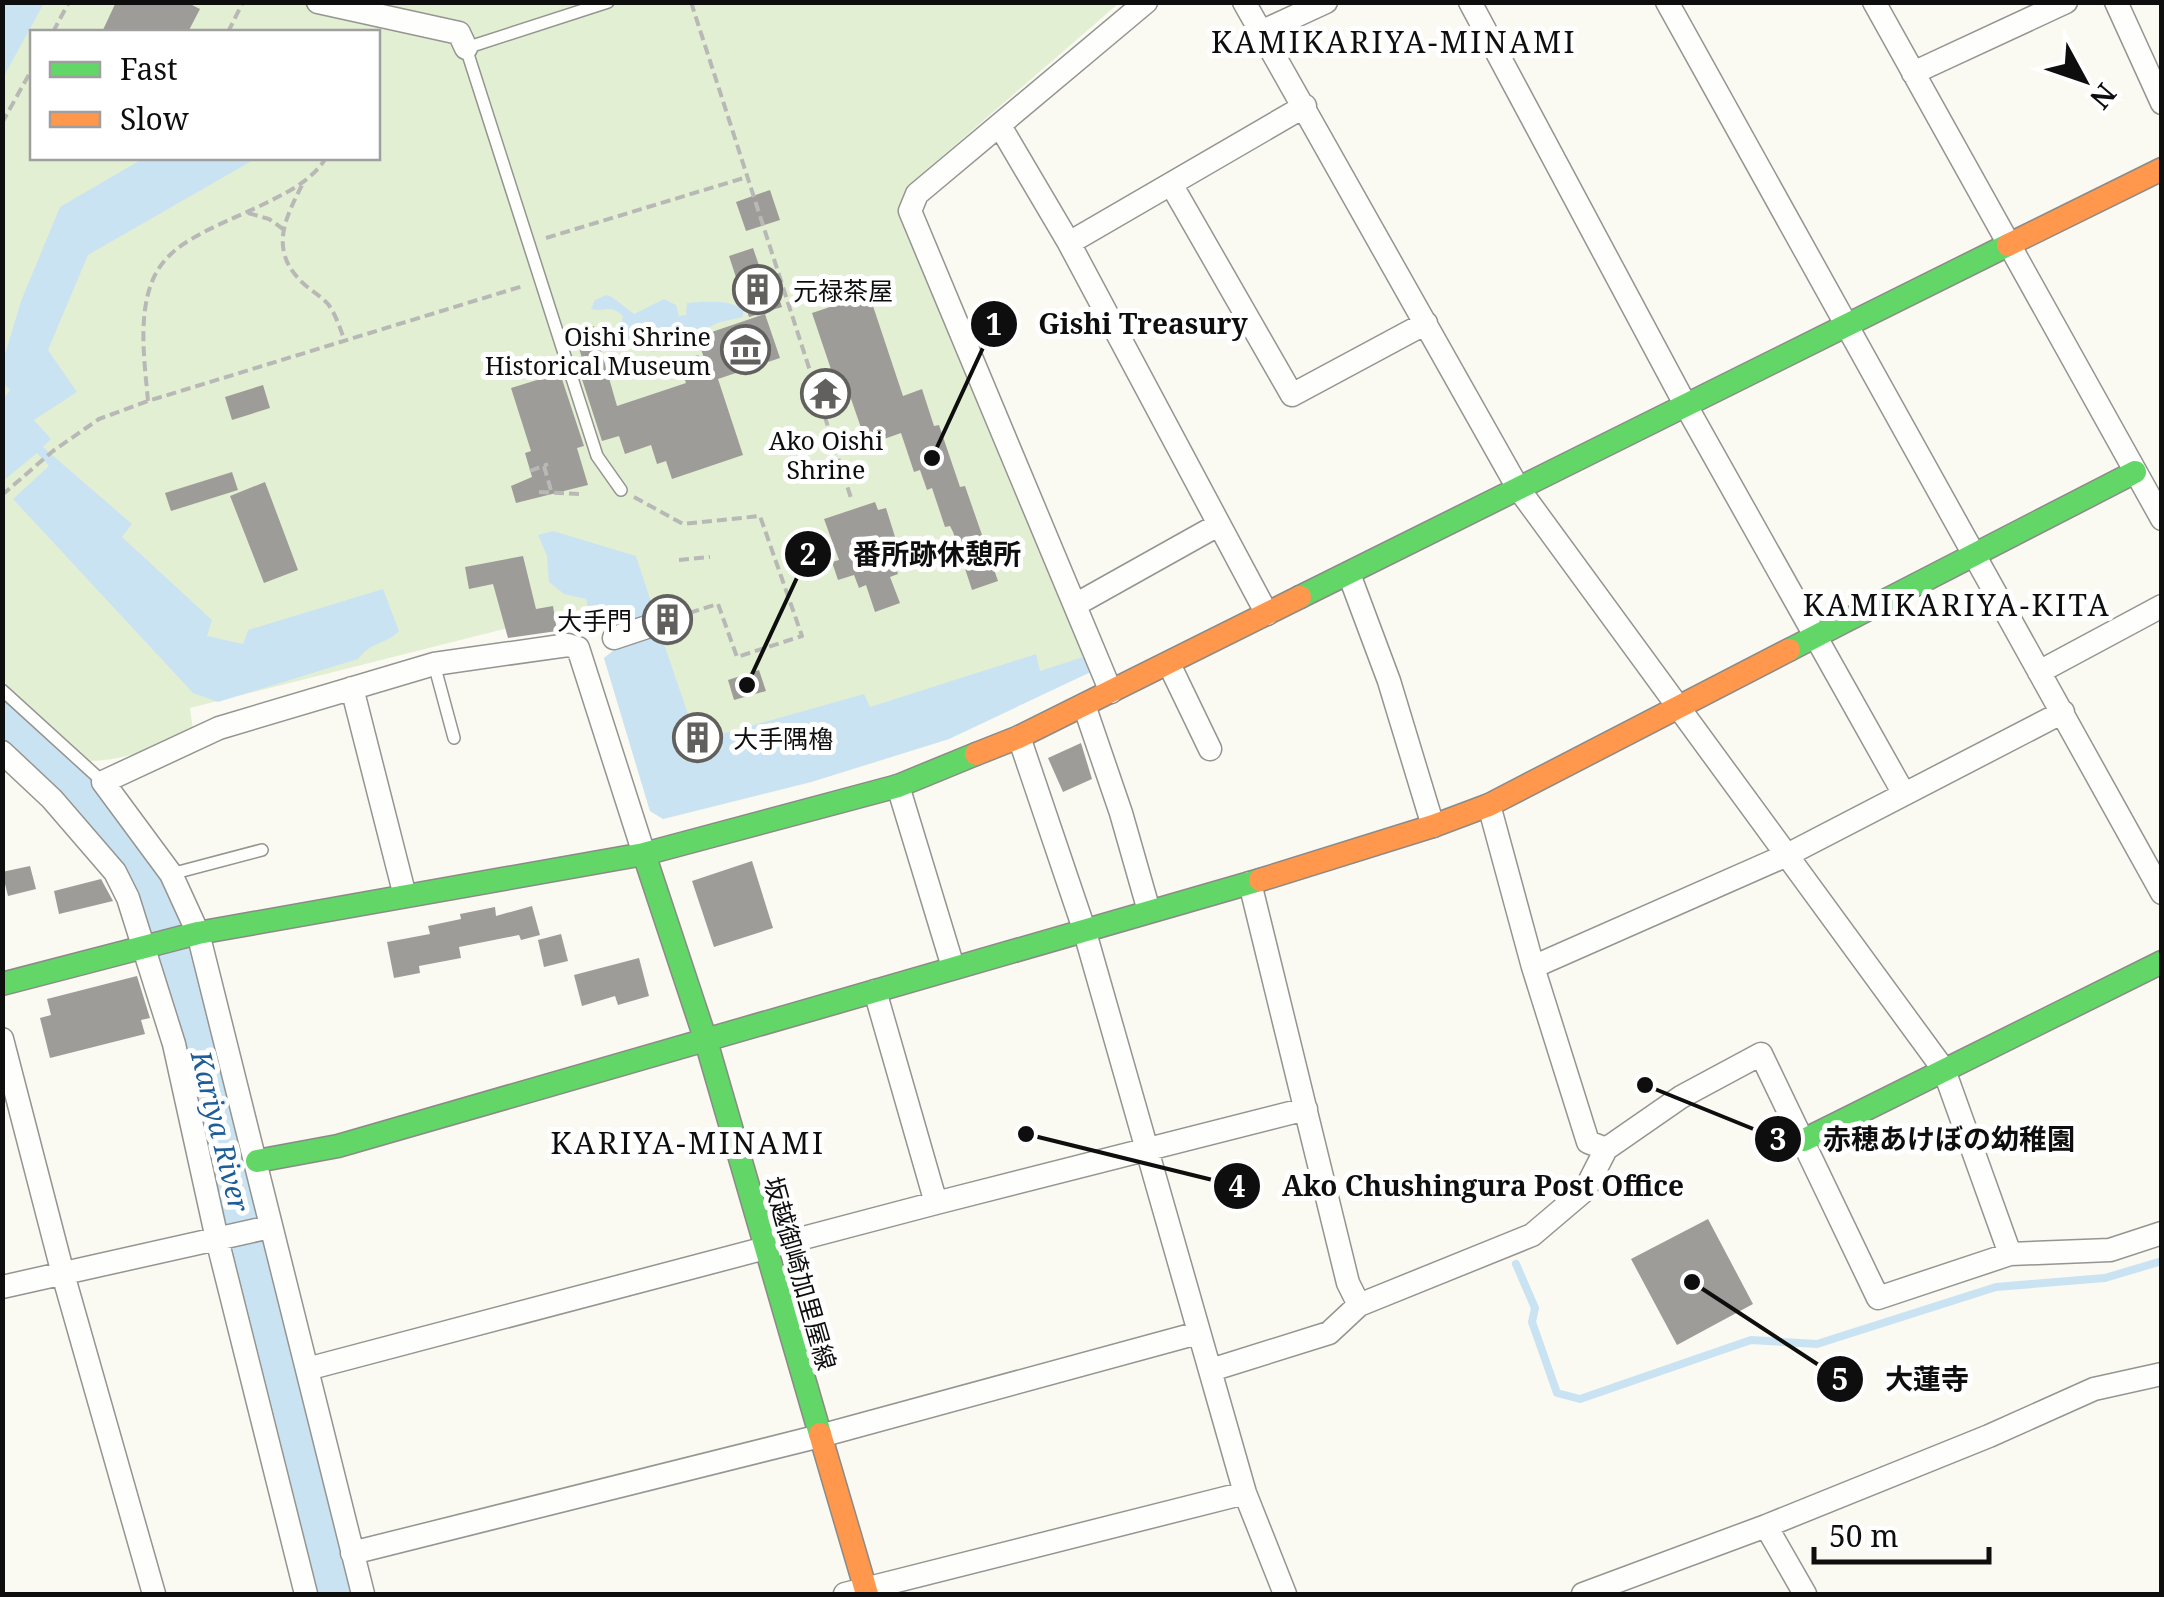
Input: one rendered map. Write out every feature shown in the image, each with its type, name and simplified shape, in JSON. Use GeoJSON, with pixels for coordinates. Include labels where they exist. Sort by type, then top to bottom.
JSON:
{"type":"FeatureCollection","features":[{"type":"Feature","properties":{"kind":"street"},"geometry":{"type":"LineString","coordinates":[[318,2],[459,33],[466,48]]}},
{"type":"Feature","properties":{"kind":"street"},"geometry":{"type":"LineString","coordinates":[[1111,692],[910,211],[917,194],[1146,2]]}},
{"type":"Feature","properties":{"kind":"street"},"geometry":{"type":"LineString","coordinates":[[1244,2],[1518,488],[1944,1070],[2010,1254]]}},
{"type":"Feature","properties":{"kind":"street"},"geometry":{"type":"LineString","coordinates":[[1263,31],[1326,2]]}},
{"type":"Feature","properties":{"kind":"street"},"geometry":{"type":"LineString","coordinates":[[1470,2],[1685,404],[1904,794]]}},
{"type":"Feature","properties":{"kind":"street"},"geometry":{"type":"LineString","coordinates":[[1666,2],[2162,894]]}},
{"type":"Feature","properties":{"kind":"street"},"geometry":{"type":"LineString","coordinates":[[1874,2],[2162,518]]}},
{"type":"Feature","properties":{"kind":"street"},"geometry":{"type":"LineString","coordinates":[[1913,73],[2066,2]]}},
{"type":"Feature","properties":{"kind":"street"},"geometry":{"type":"LineString","coordinates":[[2116,2],[2153,61],[2162,102]]}},
{"type":"Feature","properties":{"kind":"street"},"geometry":{"type":"LineString","coordinates":[[1069,243],[1305,106]]}},
{"type":"Feature","properties":{"kind":"street"},"geometry":{"type":"LineString","coordinates":[[1000,126],[1069,243],[1267,614]]}},
{"type":"Feature","properties":{"kind":"street"},"geometry":{"type":"LineString","coordinates":[[2,984],[194,934],[644,854],[898,786],[1019,737],[1169,664],[2162,169]]}},
{"type":"Feature","properties":{"kind":"street"},"geometry":{"type":"LineString","coordinates":[[1171,184],[1292,395],[1426,323]]}},
{"type":"Feature","properties":{"kind":"street"},"geometry":{"type":"LineString","coordinates":[[257,1160],[338,1146],[1250,883],[1433,826],[1489,805],[2135,472]]}},
{"type":"Feature","properties":{"kind":"street"},"geometry":{"type":"LineString","coordinates":[[1075,605],[1218,525]]}},
{"type":"Feature","properties":{"kind":"street"},"geometry":{"type":"LineString","coordinates":[[1349,574],[1390,682],[1433,826]]}},
{"type":"Feature","properties":{"kind":"street"},"geometry":{"type":"LineString","coordinates":[[2039,672],[2162,606]]}},
{"type":"Feature","properties":{"kind":"street"},"geometry":{"type":"LineString","coordinates":[[614,638],[664,621]]}},
{"type":"Feature","properties":{"kind":"street"},"geometry":{"type":"LineString","coordinates":[[363,1594],[270,1227],[257,1160],[194,934],[171,874],[104,782],[219,728],[352,688],[434,664],[568,645],[578,648],[644,854]]}},
{"type":"Feature","properties":{"kind":"street"},"geometry":{"type":"LineString","coordinates":[[1169,664],[1210,749]]}},
{"type":"Feature","properties":{"kind":"street"},"geometry":{"type":"LineString","coordinates":[[352,688],[406,896]]}},
{"type":"Feature","properties":{"kind":"street"},"geometry":{"type":"LineString","coordinates":[[1084,705],[1149,911]]}},
{"type":"Feature","properties":{"kind":"street"},"geometry":{"type":"LineString","coordinates":[[1534,967],[1787,856],[2063,712]]}},
{"type":"Feature","properties":{"kind":"street"},"geometry":{"type":"LineString","coordinates":[[1019,737],[1084,929],[1245,1493],[1285,1594]]}},
{"type":"Feature","properties":{"kind":"street"},"geometry":{"type":"LineString","coordinates":[[2,752],[52,798],[115,872],[147,946],[306,1594]]}},
{"type":"Feature","properties":{"kind":"street"},"geometry":{"type":"LineString","coordinates":[[898,786],[953,967]]}},
{"type":"Feature","properties":{"kind":"street"},"geometry":{"type":"LineString","coordinates":[[1489,805],[1588,1142],[1606,1149]]}},
{"type":"Feature","properties":{"kind":"street","name":"坂越御崎加里屋線"},"geometry":{"type":"LineString","coordinates":[[644,854],[706,1041],[820,1436],[859,1593]]}},
{"type":"Feature","properties":{"kind":"street"},"geometry":{"type":"LineString","coordinates":[[1250,883],[1348,1282],[1360,1306]]}},
{"type":"Feature","properties":{"kind":"street"},"geometry":{"type":"LineString","coordinates":[[1804,1140],[2162,962]]}},
{"type":"Feature","properties":{"kind":"street"},"geometry":{"type":"LineString","coordinates":[[875,990],[936,1203]]}},
{"type":"Feature","properties":{"kind":"street"},"geometry":{"type":"LineString","coordinates":[[2,1039],[62,1274],[154,1594]]}},
{"type":"Feature","properties":{"kind":"street"},"geometry":{"type":"LineString","coordinates":[[1210,1370],[1329,1332],[1360,1306],[1532,1235],[1585,1190],[1606,1149],[1681,1097],[1761,1054],[1878,1298],[2010,1254],[2110,1250],[2162,1234]]}},
{"type":"Feature","properties":{"kind":"street"},"geometry":{"type":"LineString","coordinates":[[307,1369],[1306,1110]]}},
{"type":"Feature","properties":{"kind":"street"},"geometry":{"type":"LineString","coordinates":[[2,1287],[270,1227]]}},
{"type":"Feature","properties":{"kind":"street"},"geometry":{"type":"LineString","coordinates":[[352,1554],[820,1436],[1198,1332]]}},
{"type":"Feature","properties":{"kind":"street"},"geometry":{"type":"LineString","coordinates":[[1583,1594],[1766,1526],[2094,1390],[2162,1374]]}},
{"type":"Feature","properties":{"kind":"street"},"geometry":{"type":"LineString","coordinates":[[859,1593],[1245,1493]]}},
{"type":"Feature","properties":{"kind":"street"},"geometry":{"type":"LineString","coordinates":[[1766,1526],[1804,1594]]}},
{"type":"Feature","properties":{"kind":"lane"},"geometry":{"type":"LineString","coordinates":[[608,2],[466,48],[597,456],[621,490]]}},
{"type":"Feature","properties":{"kind":"lane"},"geometry":{"type":"LineString","coordinates":[[434,664],[454,738]]}},
{"type":"Feature","properties":{"kind":"lane"},"geometry":{"type":"LineString","coordinates":[[2,690],[104,782]]}},
{"type":"Feature","properties":{"kind":"lane"},"geometry":{"type":"LineString","coordinates":[[171,874],[262,850]]}},
{"type":"Feature","properties":{"kind":"path"},"geometry":{"type":"LineString","coordinates":[[53,30],[69,2]]}},
{"type":"Feature","properties":{"kind":"path"},"geometry":{"type":"LineString","coordinates":[[229,30],[243,2]]}},
{"type":"Feature","properties":{"kind":"path"},"geometry":{"type":"LineString","coordinates":[[691,2],[850,498]]}},
{"type":"Feature","properties":{"kind":"path"},"geometry":{"type":"LineString","coordinates":[[2,123],[30,73]]}},
{"type":"Feature","properties":{"kind":"path"},"geometry":{"type":"LineString","coordinates":[[324,160],[302,185],[283,229],[284,255],[298,279],[330,306],[345,341]]}},
{"type":"Feature","properties":{"kind":"path"},"geometry":{"type":"LineString","coordinates":[[531,242],[747,177]]}},
{"type":"Feature","properties":{"kind":"path"},"geometry":{"type":"LineString","coordinates":[[148,401],[144,350],[148,288],[153,275],[173,251],[302,185]]}},
{"type":"Feature","properties":{"kind":"path"},"geometry":{"type":"LineString","coordinates":[[248,212],[283,229]]}},
{"type":"Feature","properties":{"kind":"path"},"geometry":{"type":"LineString","coordinates":[[2,495],[53,451],[99,419],[542,280]]}},
{"type":"Feature","properties":{"kind":"path"},"geometry":{"type":"LineString","coordinates":[[623,374],[698,357]]}},
{"type":"Feature","properties":{"kind":"path"},"geometry":{"type":"LineString","coordinates":[[530,471],[546,465],[552,494]]}},
{"type":"Feature","properties":{"kind":"path"},"geometry":{"type":"LineString","coordinates":[[621,490],[683,524],[760,516],[802,636],[737,657],[718,604],[664,621]]}},
{"type":"Feature","properties":{"kind":"path"},"geometry":{"type":"LineString","coordinates":[[539,492],[580,494]]}},
{"type":"Feature","properties":{"kind":"path"},"geometry":{"type":"LineString","coordinates":[[679,560],[710,557]]}},
{"type":"Feature","properties":{"kind":"green space"},"geometry":{"type":"Polygon","coordinates":[[[2,3],[1119,3],[908,186],[900,217],[1086,656],[949,739],[811,782],[663,819],[650,811],[604,658],[618,647],[615,630],[591,621],[587,608],[190,708],[193,730],[143,751],[90,761],[3,681],[2,3]]]}},
{"type":"Feature","properties":{"kind":"water"},"geometry":{"type":"Polygon","coordinates":[[[2,3],[44,3],[3,78],[2,3]]]}},
{"type":"Feature","properties":{"kind":"water"},"geometry":{"type":"Polygon","coordinates":[[[141,160],[254,160],[88,255],[48,350],[77,392],[34,420],[51,439],[43,447],[132,524],[122,537],[212,620],[207,636],[243,644],[248,630],[383,589],[399,631],[389,639],[358,659],[218,702],[193,693],[13,499],[49,466],[37,453],[3,481],[3,399],[10,390],[3,383],[3,361],[21,301],[60,207],[141,160]]]}},
{"type":"Feature","properties":{"kind":"water"},"geometry":{"type":"Polygon","coordinates":[[[606,295],[634,314],[664,299],[676,305],[679,316],[686,315],[687,303],[709,302],[738,306],[743,317],[698,332],[679,327],[680,337],[654,352],[629,341],[620,327],[623,316],[618,312],[591,309],[595,300],[606,295]]]}},
{"type":"Feature","properties":{"kind":"water"},"geometry":{"type":"Polygon","coordinates":[[[553,531],[636,556],[652,605],[658,604],[660,610],[649,613],[656,636],[668,632],[671,641],[664,644],[691,723],[674,728],[683,761],[723,748],[718,735],[864,694],[870,707],[1036,654],[1040,671],[1086,656],[1093,671],[949,739],[811,782],[663,819],[650,811],[604,658],[618,647],[615,630],[591,621],[586,599],[564,594],[549,582],[547,556],[538,535],[553,531]]]}},
{"type":"Feature","properties":{"kind":"building"},"geometry":{"type":"Polygon","coordinates":[[[116,2],[186,2],[200,9],[189,30],[103,30],[116,2]]]}},
{"type":"Feature","properties":{"kind":"building"},"geometry":{"type":"Polygon","coordinates":[[[770,190],[780,220],[746,231],[736,202],[770,190]]]}},
{"type":"Feature","properties":{"kind":"building","name":"元禄茶屋"},"geometry":{"type":"Polygon","coordinates":[[[753,248],[762,274],[770,271],[782,307],[749,317],[729,256],[753,248]]]}},
{"type":"Feature","properties":{"kind":"building"},"geometry":{"type":"Polygon","coordinates":[[[869,294],[903,396],[922,389],[960,487],[965,486],[998,581],[972,590],[953,532],[950,526],[945,527],[932,488],[927,490],[920,470],[914,472],[901,433],[867,445],[850,396],[841,399],[812,313],[869,294]]]}},
{"type":"Feature","properties":{"kind":"building"},"geometry":{"type":"Polygon","coordinates":[[[765,314],[780,358],[718,379],[743,455],[672,479],[666,461],[657,464],[651,445],[625,454],[619,436],[602,441],[578,367],[584,365],[574,331],[594,326],[617,406],[686,383],[682,371],[706,364],[697,337],[765,314]]]}},
{"type":"Feature","properties":{"kind":"building"},"geometry":{"type":"Polygon","coordinates":[[[560,373],[584,446],[577,448],[588,485],[516,503],[511,486],[532,477],[525,453],[531,451],[511,388],[560,373]]]}},
{"type":"Feature","properties":{"kind":"building"},"geometry":{"type":"Polygon","coordinates":[[[263,385],[270,408],[232,420],[225,397],[263,385]]]}},
{"type":"Feature","properties":{"kind":"building"},"geometry":{"type":"Polygon","coordinates":[[[232,472],[238,490],[171,511],[165,493],[232,472]]]}},
{"type":"Feature","properties":{"kind":"building"},"geometry":{"type":"Polygon","coordinates":[[[265,482],[298,570],[264,583],[230,496],[265,482]]]}},
{"type":"Feature","properties":{"kind":"building"},"geometry":{"type":"Polygon","coordinates":[[[875,502],[878,510],[886,508],[896,540],[901,538],[908,556],[894,561],[898,574],[890,577],[900,603],[875,612],[866,585],[859,588],[854,575],[838,580],[832,562],[839,560],[824,519],[875,502]]]}},
{"type":"Feature","properties":{"kind":"building"},"geometry":{"type":"Polygon","coordinates":[[[523,556],[536,609],[553,606],[557,631],[508,638],[493,584],[469,589],[465,567],[523,556]]]}},
{"type":"Feature","properties":{"kind":"building"},"geometry":{"type":"Polygon","coordinates":[[[759,670],[766,691],[734,700],[728,680],[759,670]]]}},
{"type":"Feature","properties":{"kind":"building","name":"大手隅櫓"},"geometry":{"type":"Polygon","coordinates":[[[710,719],[718,747],[686,756],[678,729],[710,719]]]}},
{"type":"Feature","properties":{"kind":"building"},"geometry":{"type":"Polygon","coordinates":[[[1081,743],[1092,779],[1063,792],[1048,758],[1081,743]]]}},
{"type":"Feature","properties":{"kind":"building"},"geometry":{"type":"Polygon","coordinates":[[[752,861],[773,928],[714,947],[692,881],[752,861]]]}},
{"type":"Feature","properties":{"kind":"building"},"geometry":{"type":"Polygon","coordinates":[[[30,866],[36,889],[8,896],[2,872],[30,866]]]}},
{"type":"Feature","properties":{"kind":"building"},"geometry":{"type":"Polygon","coordinates":[[[101,879],[113,901],[59,914],[54,891],[101,879]]]}},
{"type":"Feature","properties":{"kind":"building"},"geometry":{"type":"Polygon","coordinates":[[[532,906],[540,935],[521,940],[519,935],[459,947],[461,958],[419,966],[420,973],[394,978],[387,942],[430,934],[428,926],[461,919],[460,914],[495,907],[496,916],[532,906]]]}},
{"type":"Feature","properties":{"kind":"building"},"geometry":{"type":"Polygon","coordinates":[[[561,934],[568,961],[544,967],[538,940],[561,934]]]}},
{"type":"Feature","properties":{"kind":"building"},"geometry":{"type":"Polygon","coordinates":[[[639,958],[649,996],[618,1005],[615,996],[582,1006],[574,975],[639,958]]]}},
{"type":"Feature","properties":{"kind":"building"},"geometry":{"type":"Polygon","coordinates":[[[137,976],[150,1018],[141,1020],[145,1034],[50,1058],[40,1018],[51,1015],[47,999],[137,976]]]}},
{"type":"Feature","properties":{"kind":"building"},"geometry":{"type":"Polygon","coordinates":[[[1708,1219],[1753,1304],[1677,1345],[1631,1259],[1708,1219]]]}},
{"type":"Feature","properties":{"kind":"waterway","name":"Kariya River"},"geometry":{"type":"LineString","coordinates":[[2,719],[97,816],[144,881],[182,974],[336,1594]]}},
{"type":"Feature","properties":{"kind":"waterway"},"geometry":{"type":"LineString","coordinates":[[1516,1264],[1535,1308],[1532,1322],[1557,1393],[1580,1399],[1751,1340],[1817,1344],[1996,1287],[2105,1278],[2162,1261]]}},
{"type":"Feature","properties":{"kind":"traffic: fast"},"geometry":{"type":"LineString","coordinates":[[1300,597],[2008,245]]}},
{"type":"Feature","properties":{"kind":"traffic: fast"},"geometry":{"type":"LineString","coordinates":[[1789,650],[2135,472]]}},
{"type":"Feature","properties":{"kind":"traffic: fast"},"geometry":{"type":"LineString","coordinates":[[2,984],[198,933],[644,854],[898,786],[976,754]]}},
{"type":"Feature","properties":{"kind":"traffic: fast"},"geometry":{"type":"LineString","coordinates":[[644,854],[706,1041],[820,1434]]}},
{"type":"Feature","properties":{"kind":"traffic: fast"},"geometry":{"type":"LineString","coordinates":[[257,1161],[338,1146],[1260,880]]}},
{"type":"Feature","properties":{"kind":"traffic: fast"},"geometry":{"type":"LineString","coordinates":[[1804,1140],[2162,962]]}},
{"type":"Feature","properties":{"kind":"traffic: slow"},"geometry":{"type":"LineString","coordinates":[[2008,245],[2162,169]]}},
{"type":"Feature","properties":{"kind":"traffic: slow"},"geometry":{"type":"LineString","coordinates":[[976,754],[1019,737],[1300,597]]}},
{"type":"Feature","properties":{"kind":"traffic: slow"},"geometry":{"type":"LineString","coordinates":[[1260,880],[1489,805],[1789,650]]}},
{"type":"Feature","properties":{"kind":"traffic: slow"},"geometry":{"type":"LineString","coordinates":[[820,1434],[867,1594]]}},
{"type":"Feature","properties":{"kind":"place","name":"元禄茶屋"},"geometry":{"type":"Point","coordinates":[758,290]}},
{"type":"Feature","properties":{"kind":"place","name":"Oishi Shrine Historical Museum"},"geometry":{"type":"Point","coordinates":[746,350]}},
{"type":"Feature","properties":{"kind":"place","name":"Ako Oishi Shrine"},"geometry":{"type":"Point","coordinates":[826,394]}},
{"type":"Feature","properties":{"kind":"place","name":"Gishi Treasury"},"geometry":{"type":"Point","coordinates":[932,458]}},
{"type":"Feature","properties":{"kind":"place","name":"大手門"},"geometry":{"type":"Point","coordinates":[667,620]}},
{"type":"Feature","properties":{"kind":"place","name":"番所跡休憩所"},"geometry":{"type":"Point","coordinates":[747,685]}},
{"type":"Feature","properties":{"kind":"place","name":"大手隅櫓"},"geometry":{"type":"Point","coordinates":[698,738]}},
{"type":"Feature","properties":{"kind":"place","name":"赤穂あけぼの幼稚園"},"geometry":{"type":"Point","coordinates":[1645,1085]}},
{"type":"Feature","properties":{"kind":"place","name":"Ako Chushingura Post Office"},"geometry":{"type":"Point","coordinates":[1026,1134]}},
{"type":"Feature","properties":{"kind":"place","name":"大蓮寺"},"geometry":{"type":"Point","coordinates":[1692,1282]}},
{"type":"Feature","properties":{"kind":"district","name":"KAMIKARIYA-MINAMI"},"geometry":{"type":"Point","coordinates":[1394,41]}},
{"type":"Feature","properties":{"kind":"district","name":"KAMIKARIYA-KITA"},"geometry":{"type":"Point","coordinates":[1957,604]}},
{"type":"Feature","properties":{"kind":"district","name":"KARIYA-MINAMI"},"geometry":{"type":"Point","coordinates":[688,1142]}}]}
